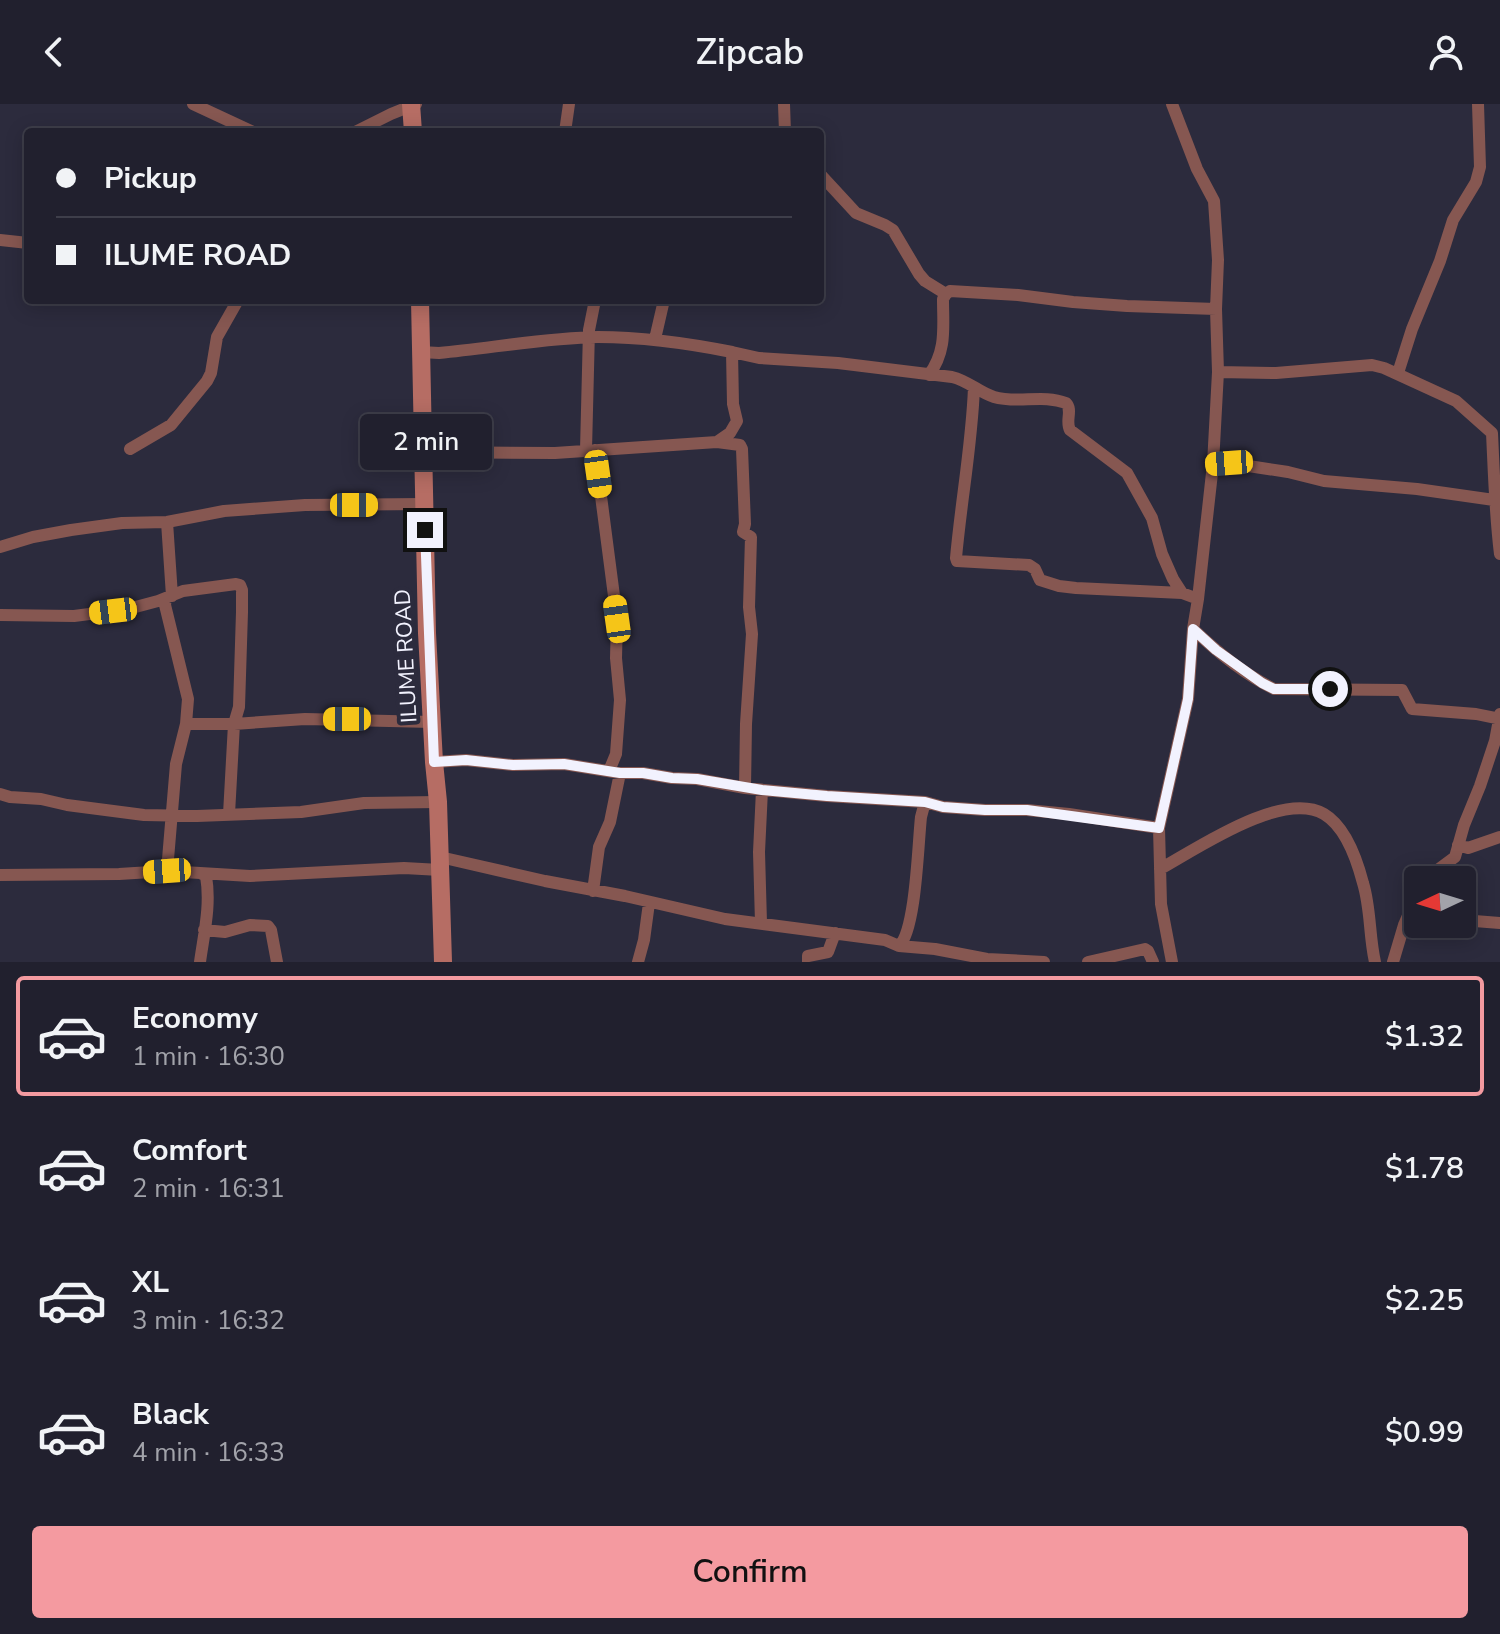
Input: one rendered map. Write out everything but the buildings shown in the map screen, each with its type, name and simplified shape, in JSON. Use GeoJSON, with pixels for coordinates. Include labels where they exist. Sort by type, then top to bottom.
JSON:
{"type":"FeatureCollection","features":[{"type":"Feature","properties":{"kind":"street"},"geometry":{"type":"LineString","coordinates":[[193,104],[244,128]]}},
{"type":"Feature","properties":{"kind":"street"},"geometry":{"type":"LineString","coordinates":[[363,128],[413,104],[413,128]]}},
{"type":"Feature","properties":{"kind":"street"},"geometry":{"type":"LineString","coordinates":[[566,128],[569,104]]}},
{"type":"Feature","properties":{"kind":"street"},"geometry":{"type":"LineString","coordinates":[[784,104],[785,128]]}},
{"type":"Feature","properties":{"kind":"street"},"geometry":{"type":"LineString","coordinates":[[1172,104],[1197,169],[1214,201],[1218,260],[1218,372],[1213,464],[1193,629],[1188,699],[1159,828],[1161,904],[1172,962]]}},
{"type":"Feature","properties":{"kind":"street"},"geometry":{"type":"LineString","coordinates":[[1398,373],[1453,220],[1476,182],[1480,167],[1478,104]]}},
{"type":"Feature","properties":{"kind":"street"},"geometry":{"type":"LineString","coordinates":[[824,178],[856,213],[893,230],[919,274],[946,294]]}},
{"type":"Feature","properties":{"kind":"street"},"geometry":{"type":"LineString","coordinates":[[0,240],[24,243]]}},
{"type":"Feature","properties":{"kind":"street"},"geometry":{"type":"LineString","coordinates":[[929,375],[942,352],[943,299],[950,291],[1086,303],[1216,309]]}},
{"type":"Feature","properties":{"kind":"street"},"geometry":{"type":"LineString","coordinates":[[130,449],[171,425],[207,381],[217,337],[236,304]]}},
{"type":"Feature","properties":{"kind":"street","name":"ILUME ROAD"},"geometry":{"type":"LineString","coordinates":[[420,304],[427,633],[438,802],[443,962]]}},
{"type":"Feature","properties":{"kind":"street"},"geometry":{"type":"LineString","coordinates":[[593,891],[599,847],[610,822],[620,700],[616,658],[617,619],[590,450],[587,380],[594,304]]}},
{"type":"Feature","properties":{"kind":"street"},"geometry":{"type":"LineString","coordinates":[[655,339],[663,304]]}},
{"type":"Feature","properties":{"kind":"street"},"geometry":{"type":"LineString","coordinates":[[421,352],[439,353],[546,340],[655,339],[759,358],[838,363],[952,377],[1006,399],[1052,399],[1069,405],[1067,421],[1070,430],[1127,473],[1152,518],[1166,565],[1182,593]]}},
{"type":"Feature","properties":{"kind":"street"},"geometry":{"type":"LineString","coordinates":[[717,442],[730,433],[737,421],[733,404],[732,352]]}},
{"type":"Feature","properties":{"kind":"street"},"geometry":{"type":"LineString","coordinates":[[1218,372],[1276,373],[1372,365],[1398,373],[1456,401],[1492,433],[1494,500],[1500,554]]}},
{"type":"Feature","properties":{"kind":"street"},"geometry":{"type":"LineString","coordinates":[[974,387],[959,515],[957,561],[1029,565],[1035,569],[1040,580],[1059,586],[1182,593],[1198,599]]}},
{"type":"Feature","properties":{"kind":"street"},"geometry":{"type":"LineString","coordinates":[[423,452],[555,453],[717,442],[736,444],[742,449],[743,532],[751,537],[749,607],[752,634],[745,788]]}},
{"type":"Feature","properties":{"kind":"street"},"geometry":{"type":"LineString","coordinates":[[1213,464],[1229,463],[1324,481],[1494,500]]}},
{"type":"Feature","properties":{"kind":"street"},"geometry":{"type":"LineString","coordinates":[[0,547],[71,530],[122,523],[167,522],[224,511],[267,507],[424,504]]}},
{"type":"Feature","properties":{"kind":"street"},"geometry":{"type":"LineString","coordinates":[[167,522],[169,597],[165,605],[188,699],[186,724],[176,764],[167,871]]}},
{"type":"Feature","properties":{"kind":"street"},"geometry":{"type":"LineString","coordinates":[[0,615],[74,616],[135,608],[183,591],[240,585],[239,707],[234,724],[229,814]]}},
{"type":"Feature","properties":{"kind":"street"},"geometry":{"type":"LineString","coordinates":[[1193,629],[1216,650],[1274,689],[1402,690],[1412,709],[1500,717],[1490,756],[1455,857],[1444,866]]}},
{"type":"Feature","properties":{"kind":"street"},"geometry":{"type":"LineString","coordinates":[[186,724],[305,719],[432,722]]}},
{"type":"Feature","properties":{"kind":"street"},"geometry":{"type":"LineString","coordinates":[[434,762],[466,760],[513,765],[564,764],[697,779],[762,790],[925,802],[943,807],[1069,814],[1159,828]]}},
{"type":"Feature","properties":{"kind":"street"},"geometry":{"type":"LineString","coordinates":[[761,923],[759,852],[762,790]]}},
{"type":"Feature","properties":{"kind":"street"},"geometry":{"type":"LineString","coordinates":[[0,794],[144,815],[197,816],[301,812],[364,803],[438,802]]}},
{"type":"Feature","properties":{"kind":"street"},"geometry":{"type":"LineString","coordinates":[[899,946],[905,940],[911,914],[925,802]]}},
{"type":"Feature","properties":{"kind":"street"},"geometry":{"type":"LineString","coordinates":[[1160,869],[1267,813],[1298,809],[1323,813],[1337,825],[1356,860],[1367,897],[1375,962]]}},
{"type":"Feature","properties":{"kind":"street"},"geometry":{"type":"LineString","coordinates":[[1458,845],[1468,848],[1500,837]]}},
{"type":"Feature","properties":{"kind":"street"},"geometry":{"type":"LineString","coordinates":[[0,875],[103,875],[167,871],[250,876],[404,868],[440,863],[625,896],[725,919],[885,940],[899,946],[987,959],[1044,962]]}},
{"type":"Feature","properties":{"kind":"street"},"geometry":{"type":"LineString","coordinates":[[200,962],[209,909],[208,885],[206,876],[202,874]]}},
{"type":"Feature","properties":{"kind":"street"},"geometry":{"type":"LineString","coordinates":[[638,962],[649,903]]}},
{"type":"Feature","properties":{"kind":"street"},"geometry":{"type":"LineString","coordinates":[[1476,921],[1500,923]]}},
{"type":"Feature","properties":{"kind":"street"},"geometry":{"type":"LineString","coordinates":[[204,930],[225,932],[250,925],[268,926],[277,962]]}},
{"type":"Feature","properties":{"kind":"street"},"geometry":{"type":"LineString","coordinates":[[808,962],[808,956],[828,952],[835,933]]}},
{"type":"Feature","properties":{"kind":"street"},"geometry":{"type":"LineString","coordinates":[[1393,962],[1404,935]]}},
{"type":"Feature","properties":{"kind":"street"},"geometry":{"type":"LineString","coordinates":[[1088,962],[1145,949],[1153,962]]}},
{"type":"Feature","properties":{"kind":"route"},"geometry":{"type":"LineString","coordinates":[[425,530],[434,762],[466,760],[513,765],[564,764],[620,773],[697,779],[762,790],[925,802],[943,807],[1069,814],[1159,828],[1188,699],[1193,629],[1216,650],[1274,689],[1330,689]]}}]}
